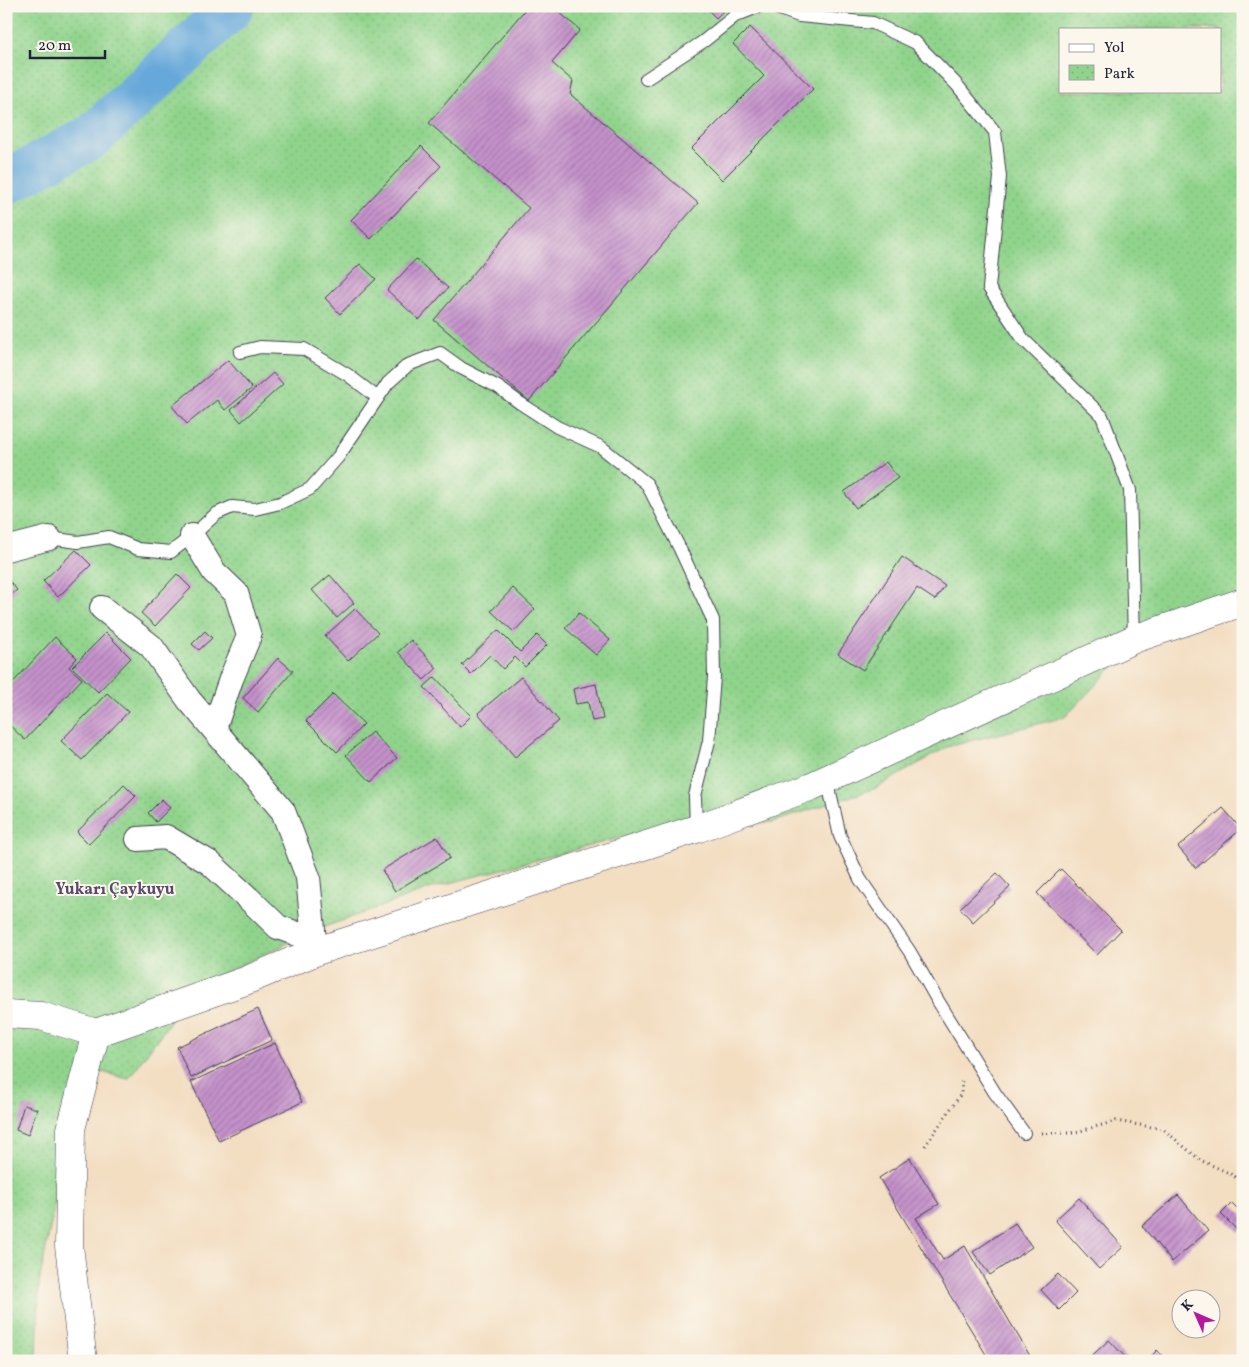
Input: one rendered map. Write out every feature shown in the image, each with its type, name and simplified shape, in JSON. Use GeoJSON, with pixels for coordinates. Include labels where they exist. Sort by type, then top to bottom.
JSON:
{"type":"FeatureCollection","features":[{"type":"Feature","properties":{"kind":"street"},"geometry":{"type":"LineString","coordinates":[[192,536],[214,572],[236,593],[249,636],[231,679],[214,729]]}},
{"type":"Feature","properties":{"kind":"street"},"geometry":{"type":"LineString","coordinates":[[6,549],[49,538]]}},
{"type":"Feature","properties":{"kind":"street"},"geometry":{"type":"LineString","coordinates":[[6,1014],[41,1016],[96,1033],[245,981],[315,946],[696,829],[812,786],[1134,639],[1243,602]]}},
{"type":"Feature","properties":{"kind":"street"},"geometry":{"type":"LineString","coordinates":[[102,608],[151,646],[189,700],[283,811],[308,877],[315,946]]}},
{"type":"Feature","properties":{"kind":"street"},"geometry":{"type":"LineString","coordinates":[[138,838],[166,837],[210,863],[278,927],[315,946]]}},
{"type":"Feature","properties":{"kind":"street"},"geometry":{"type":"LineString","coordinates":[[84,1361],[69,1246],[71,1129],[96,1033]]}},
{"type":"Feature","properties":{"kind":"lane"},"geometry":{"type":"LineString","coordinates":[[646,79],[704,41],[735,16],[760,6]]}},
{"type":"Feature","properties":{"kind":"lane"},"geometry":{"type":"LineString","coordinates":[[771,6],[799,16],[872,23],[916,43],[957,85],[995,132],[1000,177],[989,288],[1023,339],[1102,416],[1130,490],[1134,639]]}},
{"type":"Feature","properties":{"kind":"lane"},"geometry":{"type":"LineString","coordinates":[[240,352],[260,347],[304,349],[348,375],[378,398]]}},
{"type":"Feature","properties":{"kind":"lane"},"geometry":{"type":"LineString","coordinates":[[49,538],[78,542],[109,537],[138,549],[171,552],[216,514],[232,507],[255,509],[280,503],[310,489],[338,457],[388,383],[408,365],[440,353],[461,368],[498,387],[520,404],[557,427],[601,448],[646,484],[679,547],[713,620],[714,677],[708,741],[694,796],[696,829]]}},
{"type":"Feature","properties":{"kind":"lane"},"geometry":{"type":"LineString","coordinates":[[827,779],[840,836],[860,879],[910,952],[964,1045],[1024,1133]]}},
{"type":"Feature","properties":{"kind":"path"},"geometry":{"type":"LineString","coordinates":[[925,1146],[960,1094],[964,1045]]}},
{"type":"Feature","properties":{"kind":"path"},"geometry":{"type":"LineString","coordinates":[[1024,1133],[1073,1133],[1116,1121],[1163,1129],[1200,1160],[1229,1173],[1243,1182]]}},
{"type":"Feature","properties":{"kind":"green space"},"geometry":{"type":"Polygon","coordinates":[[[6,6],[1243,6],[1243,607],[1129,650],[1065,717],[947,747],[876,788],[773,822],[623,837],[435,887],[316,930],[196,986],[128,1079],[80,1066],[39,1283],[37,1361],[6,1361],[6,6]]]}},
{"type":"Feature","properties":{"kind":"building"},"geometry":{"type":"Polygon","coordinates":[[[528,6],[552,6],[580,30],[552,63],[573,81],[570,94],[698,203],[529,401],[434,320],[529,208],[429,123],[528,6]]]}},
{"type":"Feature","properties":{"kind":"building"},"geometry":{"type":"Polygon","coordinates":[[[704,6],[726,6],[727,7],[716,18],[704,6]]]}},
{"type":"Feature","properties":{"kind":"building"},"geometry":{"type":"Polygon","coordinates":[[[750,27],[813,89],[722,180],[691,149],[764,76],[733,44],[750,27]]]}},
{"type":"Feature","properties":{"kind":"building"},"geometry":{"type":"Polygon","coordinates":[[[421,146],[441,166],[371,239],[351,220],[421,146]]]}},
{"type":"Feature","properties":{"kind":"building"},"geometry":{"type":"Polygon","coordinates":[[[416,259],[448,288],[419,320],[387,290],[416,259]]]}},
{"type":"Feature","properties":{"kind":"building"},"geometry":{"type":"Polygon","coordinates":[[[360,264],[376,279],[340,314],[325,298],[360,264]]]}},
{"type":"Feature","properties":{"kind":"building"},"geometry":{"type":"Polygon","coordinates":[[[228,360],[252,388],[225,410],[217,400],[187,424],[172,406],[228,360]]]}},
{"type":"Feature","properties":{"kind":"building"},"geometry":{"type":"Polygon","coordinates":[[[273,373],[283,384],[241,422],[231,410],[273,373]]]}},
{"type":"Feature","properties":{"kind":"building"},"geometry":{"type":"Polygon","coordinates":[[[886,462],[898,478],[856,508],[844,492],[886,462]]]}},
{"type":"Feature","properties":{"kind":"building"},"geometry":{"type":"Polygon","coordinates":[[[76,550],[91,565],[58,597],[43,581],[76,550]]]}},
{"type":"Feature","properties":{"kind":"building"},"geometry":{"type":"Polygon","coordinates":[[[902,557],[945,586],[935,600],[917,588],[863,670],[838,654],[902,557]]]}},
{"type":"Feature","properties":{"kind":"building"},"geometry":{"type":"Polygon","coordinates":[[[177,574],[191,588],[155,626],[141,613],[177,574]]]}},
{"type":"Feature","properties":{"kind":"building"},"geometry":{"type":"Polygon","coordinates":[[[330,575],[354,603],[337,618],[312,590],[330,575]]]}},
{"type":"Feature","properties":{"kind":"building"},"geometry":{"type":"Polygon","coordinates":[[[6,577],[17,590],[6,599],[6,577]]]}},
{"type":"Feature","properties":{"kind":"building"},"geometry":{"type":"Polygon","coordinates":[[[513,588],[535,609],[514,632],[491,611],[513,588]]]}},
{"type":"Feature","properties":{"kind":"building"},"geometry":{"type":"Polygon","coordinates":[[[355,609],[378,633],[348,661],[325,636],[355,609]]]}},
{"type":"Feature","properties":{"kind":"building"},"geometry":{"type":"Polygon","coordinates":[[[579,613],[610,640],[596,655],[565,628],[579,613]]]}},
{"type":"Feature","properties":{"kind":"building"},"geometry":{"type":"Polygon","coordinates":[[[498,630],[520,652],[537,635],[547,645],[525,667],[515,657],[503,669],[490,655],[471,674],[462,665],[498,630]]]}},
{"type":"Feature","properties":{"kind":"building"},"geometry":{"type":"Polygon","coordinates":[[[205,631],[212,638],[199,650],[192,644],[205,631]]]}},
{"type":"Feature","properties":{"kind":"building"},"geometry":{"type":"Polygon","coordinates":[[[106,633],[131,658],[98,692],[72,667],[106,633]]]}},
{"type":"Feature","properties":{"kind":"building"},"geometry":{"type":"Polygon","coordinates":[[[55,637],[77,658],[69,667],[82,679],[25,740],[6,722],[6,690],[55,637]]]}},
{"type":"Feature","properties":{"kind":"building"},"geometry":{"type":"Polygon","coordinates":[[[411,640],[437,668],[424,680],[398,652],[411,640]]]}},
{"type":"Feature","properties":{"kind":"building"},"geometry":{"type":"Polygon","coordinates":[[[278,658],[293,671],[258,712],[243,698],[278,658]]]}},
{"type":"Feature","properties":{"kind":"building"},"geometry":{"type":"Polygon","coordinates":[[[435,677],[471,716],[460,727],[424,687],[435,677]]]}},
{"type":"Feature","properties":{"kind":"building"},"geometry":{"type":"Polygon","coordinates":[[[521,677],[559,721],[515,757],[478,713],[521,677]]]}},
{"type":"Feature","properties":{"kind":"building"},"geometry":{"type":"Polygon","coordinates":[[[596,684],[603,719],[592,721],[588,702],[576,704],[573,689],[596,684]]]}},
{"type":"Feature","properties":{"kind":"building"},"geometry":{"type":"Polygon","coordinates":[[[107,693],[128,712],[82,760],[61,741],[107,693]]]}},
{"type":"Feature","properties":{"kind":"building"},"geometry":{"type":"Polygon","coordinates":[[[333,694],[364,724],[337,752],[306,721],[333,694]]]}},
{"type":"Feature","properties":{"kind":"building"},"geometry":{"type":"Polygon","coordinates":[[[372,732],[397,758],[371,782],[346,755],[372,732]]]}},
{"type":"Feature","properties":{"kind":"building"},"geometry":{"type":"Polygon","coordinates":[[[124,784],[136,796],[89,844],[77,832],[124,784]]]}},
{"type":"Feature","properties":{"kind":"building"},"geometry":{"type":"Polygon","coordinates":[[[162,799],[170,808],[156,822],[148,813],[162,799]]]}},
{"type":"Feature","properties":{"kind":"building"},"geometry":{"type":"Polygon","coordinates":[[[1223,808],[1241,829],[1196,868],[1178,847],[1223,808]]]}},
{"type":"Feature","properties":{"kind":"building"},"geometry":{"type":"Polygon","coordinates":[[[437,837],[450,858],[395,891],[382,870],[437,837]]]}},
{"type":"Feature","properties":{"kind":"building"},"geometry":{"type":"Polygon","coordinates":[[[1061,869],[1121,930],[1097,955],[1037,893],[1061,869]]]}},
{"type":"Feature","properties":{"kind":"building"},"geometry":{"type":"Polygon","coordinates":[[[997,873],[1010,887],[973,922],[960,908],[997,873]]]}},
{"type":"Feature","properties":{"kind":"building"},"geometry":{"type":"Polygon","coordinates":[[[258,1009],[272,1040],[191,1078],[177,1047],[258,1009]]]}},
{"type":"Feature","properties":{"kind":"building"},"geometry":{"type":"Polygon","coordinates":[[[275,1043],[302,1102],[219,1141],[191,1082],[275,1043]]]}},
{"type":"Feature","properties":{"kind":"building"},"geometry":{"type":"Polygon","coordinates":[[[24,1105],[37,1109],[28,1135],[16,1130],[24,1105]]]}},
{"type":"Feature","properties":{"kind":"building"},"geometry":{"type":"Polygon","coordinates":[[[910,1158],[939,1204],[916,1218],[943,1260],[965,1246],[1033,1361],[990,1361],[879,1178],[910,1158]]]}},
{"type":"Feature","properties":{"kind":"building"},"geometry":{"type":"Polygon","coordinates":[[[1178,1195],[1208,1231],[1172,1262],[1142,1226],[1178,1195]]]}},
{"type":"Feature","properties":{"kind":"building"},"geometry":{"type":"Polygon","coordinates":[[[1079,1198],[1123,1247],[1099,1269],[1055,1220],[1079,1198]]]}},
{"type":"Feature","properties":{"kind":"building"},"geometry":{"type":"Polygon","coordinates":[[[1232,1203],[1243,1214],[1243,1229],[1239,1232],[1221,1214],[1232,1203]]]}},
{"type":"Feature","properties":{"kind":"building"},"geometry":{"type":"Polygon","coordinates":[[[1015,1223],[1032,1247],[990,1275],[973,1252],[1015,1223]]]}},
{"type":"Feature","properties":{"kind":"building"},"geometry":{"type":"Polygon","coordinates":[[[1058,1274],[1076,1293],[1059,1310],[1041,1290],[1058,1274]]]}},
{"type":"Feature","properties":{"kind":"building"},"geometry":{"type":"Polygon","coordinates":[[[1109,1340],[1129,1361],[1086,1361],[1109,1340]]]}},
{"type":"Feature","properties":{"kind":"building"},"geometry":{"type":"Polygon","coordinates":[[[1157,1350],[1167,1361],[1147,1361],[1157,1350]]]}},
{"type":"Feature","properties":{"kind":"waterway"},"geometry":{"type":"LineString","coordinates":[[6,182],[92,137],[232,6]]}},
{"type":"Feature","properties":{"kind":"district","name":"Yukarı Çaykuyu"},"geometry":{"type":"Point","coordinates":[115,890]}}]}
